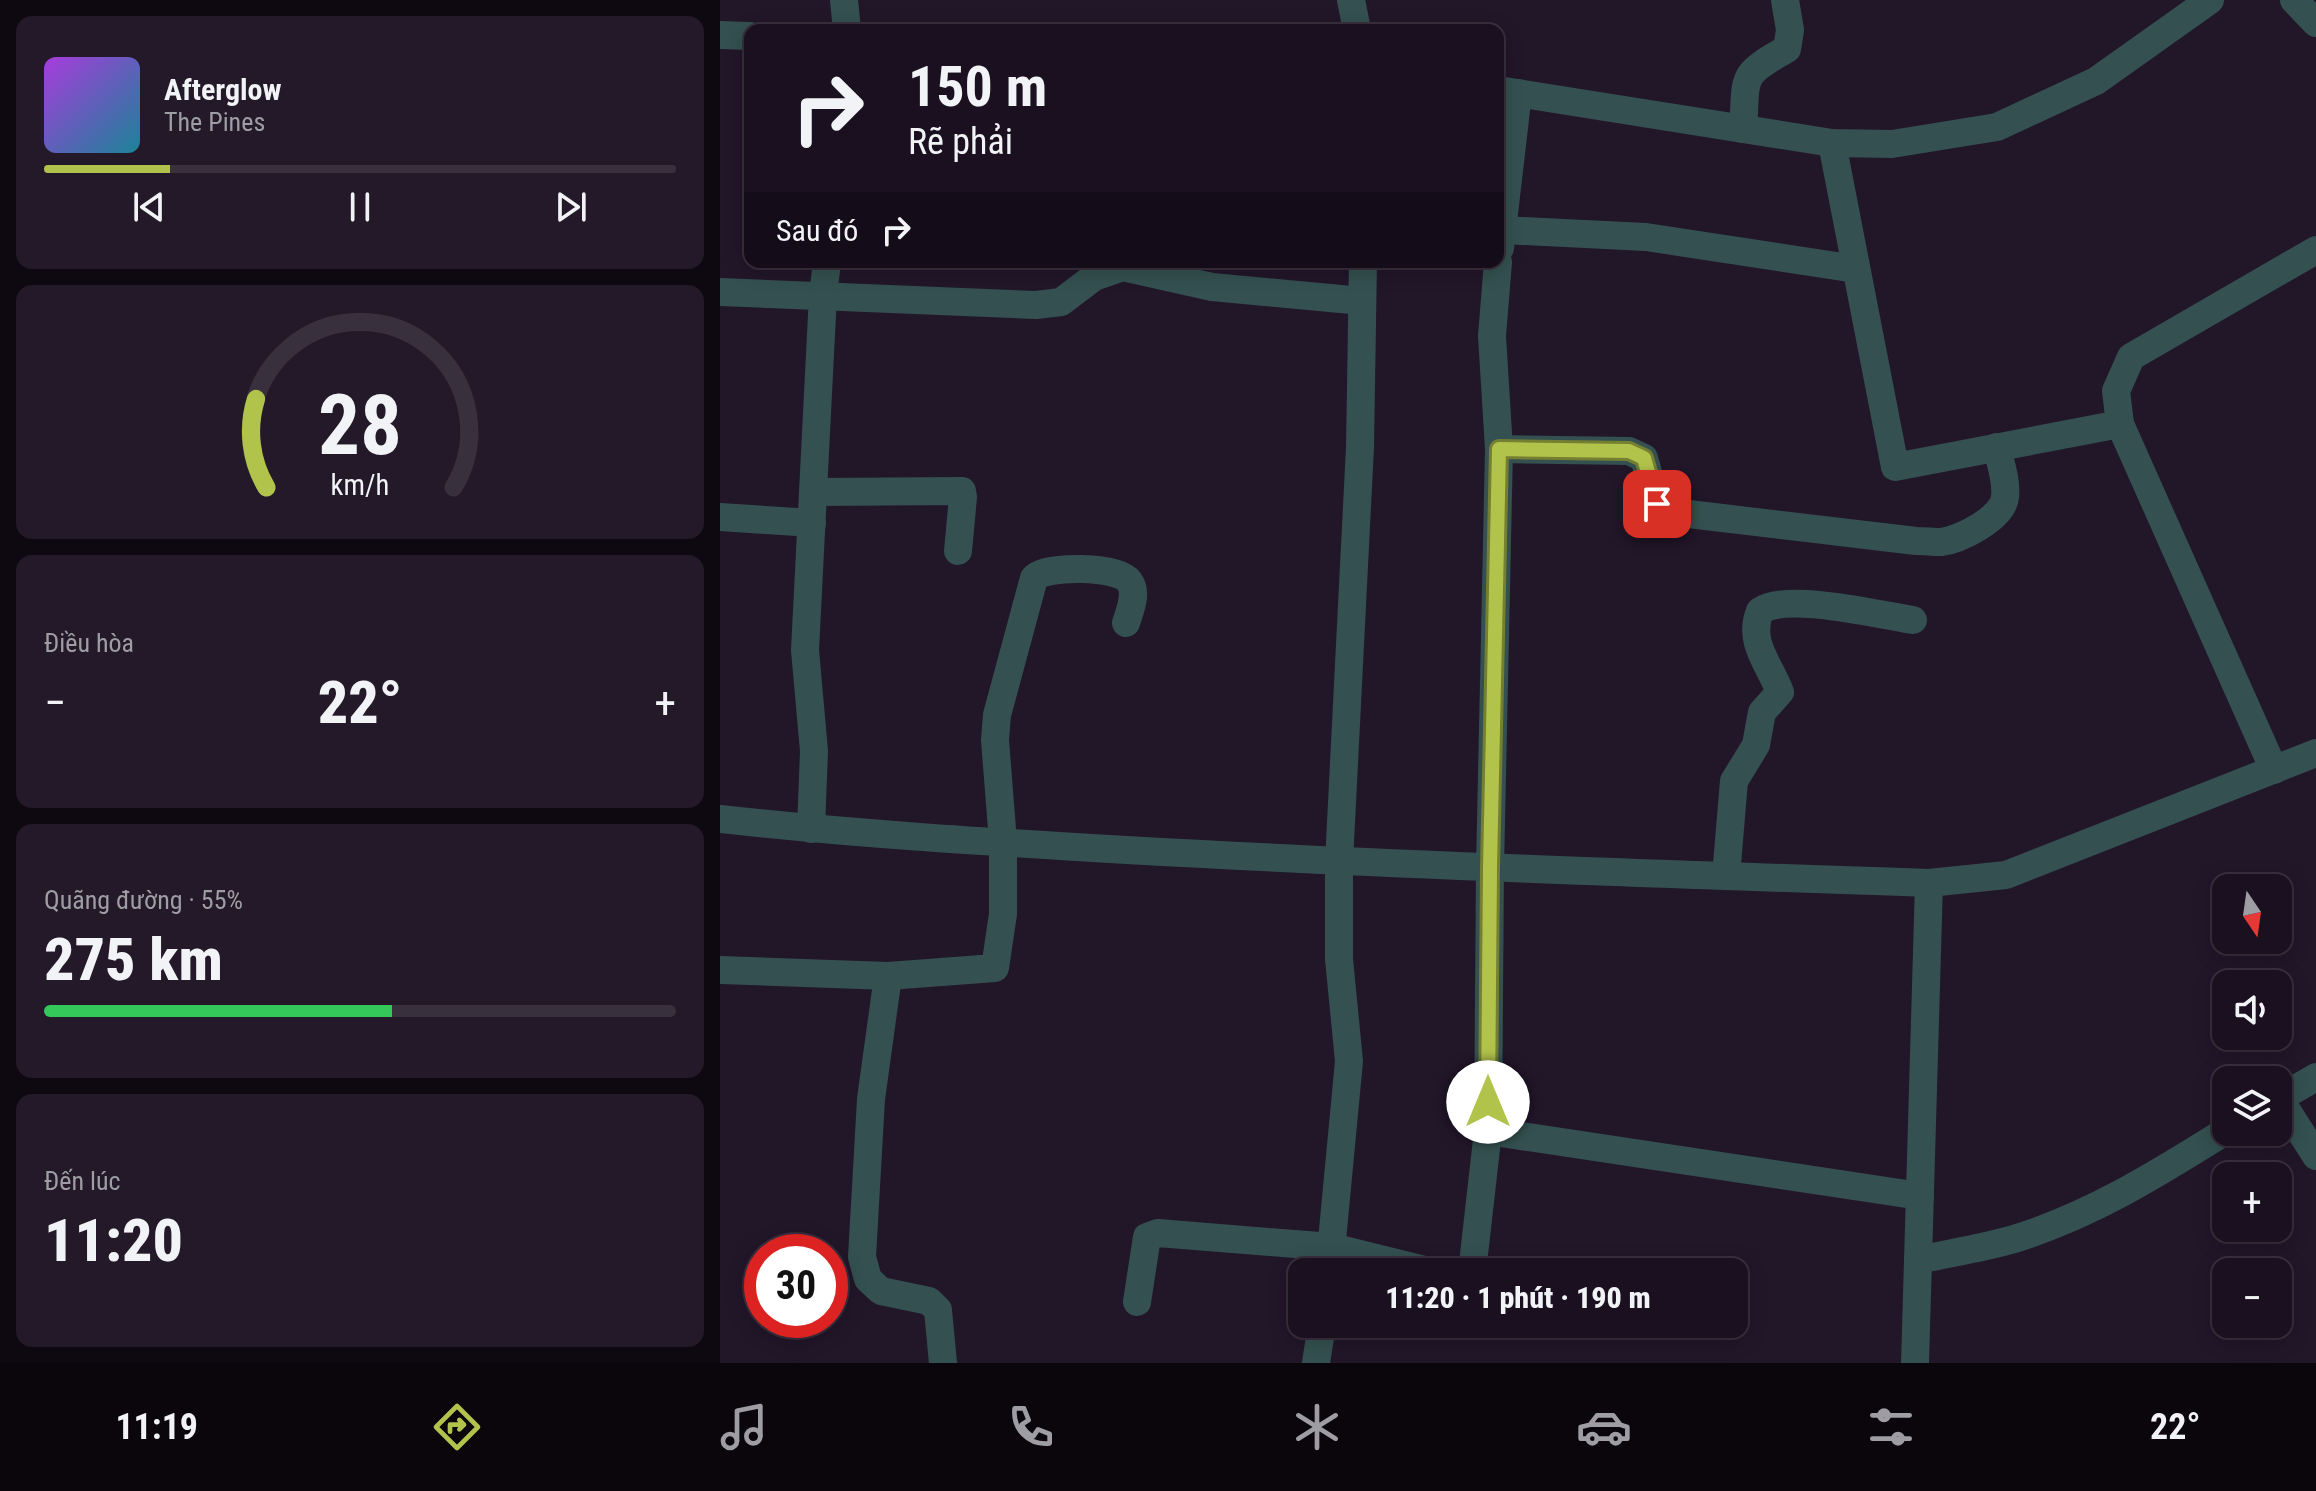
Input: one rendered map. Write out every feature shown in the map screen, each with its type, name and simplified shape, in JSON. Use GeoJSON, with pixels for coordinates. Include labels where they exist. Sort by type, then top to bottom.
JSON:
{"type":"FeatureCollection","features":[{"type":"Feature","properties":{"kind":"street"},"geometry":{"type":"LineString","coordinates":[[844,0],[846,24]]}},
{"type":"Feature","properties":{"kind":"street"},"geometry":{"type":"LineString","coordinates":[[1351,0],[1356,24]]}},
{"type":"Feature","properties":{"kind":"street"},"geometry":{"type":"LineString","coordinates":[[1743,129],[1747,78],[1756,66],[1787,49],[1790,30],[1785,0]]}},
{"type":"Feature","properties":{"kind":"street"},"geometry":{"type":"LineString","coordinates":[[1504,184],[1508,92],[1832,143],[1892,144],[1997,127],[2096,81],[2210,0]]}},
{"type":"Feature","properties":{"kind":"street"},"geometry":{"type":"LineString","coordinates":[[2294,0],[2316,23]]}},
{"type":"Feature","properties":{"kind":"street"},"geometry":{"type":"LineString","coordinates":[[720,35],[744,36]]}},
{"type":"Feature","properties":{"kind":"street"},"geometry":{"type":"LineString","coordinates":[[1832,143],[1895,467],[2120,424]]}},
{"type":"Feature","properties":{"kind":"street"},"geometry":{"type":"LineString","coordinates":[[1504,230],[1646,237],[1856,269]]}},
{"type":"Feature","properties":{"kind":"street"},"geometry":{"type":"LineString","coordinates":[[2274,770],[2120,424],[2116,391],[2131,357],[2316,250]]}},
{"type":"Feature","properties":{"kind":"street"},"geometry":{"type":"LineString","coordinates":[[811,829],[814,751],[805,650],[826,268]]}},
{"type":"Feature","properties":{"kind":"street"},"geometry":{"type":"LineString","coordinates":[[720,292],[1036,305],[1061,302],[1094,277],[1120,268]]}},
{"type":"Feature","properties":{"kind":"street"},"geometry":{"type":"LineString","coordinates":[[1127,268],[1212,287],[1362,301]]}},
{"type":"Feature","properties":{"kind":"street"},"geometry":{"type":"LineString","coordinates":[[1331,1258],[1349,1061],[1339,959],[1339,862],[1360,447],[1363,268]]}},
{"type":"Feature","properties":{"kind":"street"},"geometry":{"type":"LineString","coordinates":[[1474,1258],[1488,1131],[1499,449],[1492,336],[1497,268]]}},
{"type":"Feature","properties":{"kind":"street"},"geometry":{"type":"LineString","coordinates":[[1499,449],[1629,451],[1644,458],[1657,504],[1672,512],[1941,542],[1982,525],[2002,506],[2005,487],[1997,447]]}},
{"type":"Feature","properties":{"kind":"street"},"geometry":{"type":"LineString","coordinates":[[813,492],[962,491],[958,551]]}},
{"type":"Feature","properties":{"kind":"street"},"geometry":{"type":"LineString","coordinates":[[720,517],[812,523]]}},
{"type":"Feature","properties":{"kind":"street"},"geometry":{"type":"LineString","coordinates":[[720,970],[888,976],[995,968],[1003,914],[1003,842],[995,740],[997,715],[1034,578],[1037,574],[1052,571],[1101,570],[1118,574],[1130,582],[1133,591],[1126,623]]}},
{"type":"Feature","properties":{"kind":"street"},"geometry":{"type":"LineString","coordinates":[[1726,876],[1734,781],[1756,745],[1762,712],[1780,692],[1758,648],[1756,635],[1760,611],[1772,604],[1796,602],[1913,620]]}},
{"type":"Feature","properties":{"kind":"street"},"geometry":{"type":"LineString","coordinates":[[720,819],[811,829],[1339,862],[1929,883],[2006,875],[2316,753]]}},
{"type":"Feature","properties":{"kind":"street"},"geometry":{"type":"LineString","coordinates":[[1915,1363],[1929,883]]}},
{"type":"Feature","properties":{"kind":"street"},"geometry":{"type":"LineString","coordinates":[[888,976],[871,1099],[862,1257],[868,1279],[881,1291],[929,1301],[938,1310],[943,1363]]}},
{"type":"Feature","properties":{"kind":"street"},"geometry":{"type":"LineString","coordinates":[[2292,1091],[2316,1077]]}},
{"type":"Feature","properties":{"kind":"street"},"geometry":{"type":"LineString","coordinates":[[2292,1118],[2316,1156]]}},
{"type":"Feature","properties":{"kind":"street"},"geometry":{"type":"LineString","coordinates":[[1488,1131],[1920,1196]]}},
{"type":"Feature","properties":{"kind":"street"},"geometry":{"type":"LineString","coordinates":[[1918,1260],[2013,1239],[2073,1217],[2131,1190],[2212,1140]]}},
{"type":"Feature","properties":{"kind":"street"},"geometry":{"type":"LineString","coordinates":[[1137,1302],[1143,1247],[1149,1235],[1158,1233],[1324,1258]]}},
{"type":"Feature","properties":{"kind":"street"},"geometry":{"type":"LineString","coordinates":[[1316,1363],[1320,1338]]}},
{"type":"Feature","properties":{"kind":"route"},"geometry":{"type":"LineString","coordinates":[[1488,1102],[1499,449],[1629,451],[1644,458],[1657,504]]}}]}
